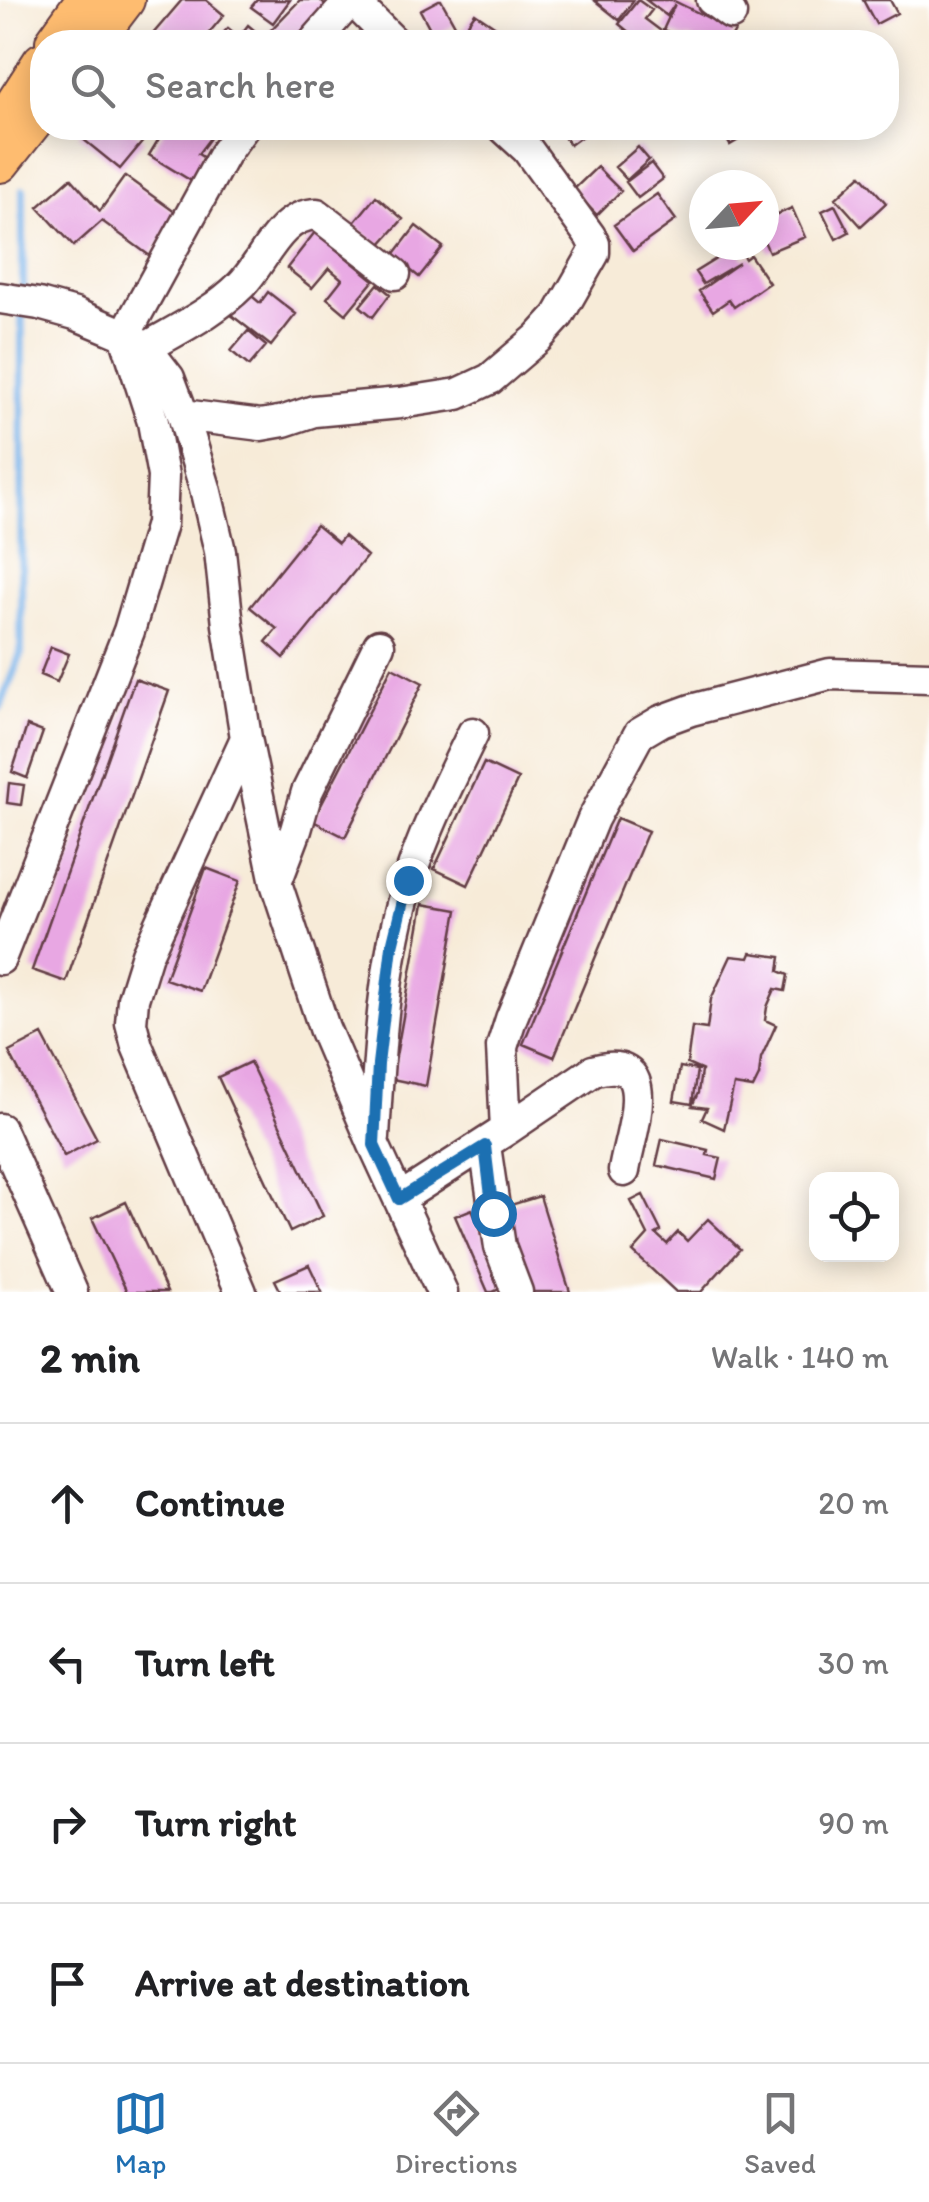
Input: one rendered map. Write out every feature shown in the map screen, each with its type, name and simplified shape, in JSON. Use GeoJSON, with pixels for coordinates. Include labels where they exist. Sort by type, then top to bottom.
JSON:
{"type":"FeatureCollection","features":[{"type":"Feature","properties":{"kind":"main road"},"geometry":{"type":"LineString","coordinates":[[64,30],[85,0]]}},
{"type":"Feature","properties":{"kind":"main road"},"geometry":{"type":"LineString","coordinates":[[102,30],[125,0]]}},
{"type":"Feature","properties":{"kind":"main road"},"geometry":{"type":"LineString","coordinates":[[0,127],[30,81]]}},
{"type":"Feature","properties":{"kind":"main road"},"geometry":{"type":"LineString","coordinates":[[0,163],[30,124]]}},
{"type":"Feature","properties":{"kind":"street"},"geometry":{"type":"LineString","coordinates":[[325,30],[351,0],[382,30]]}},
{"type":"Feature","properties":{"kind":"street"},"geometry":{"type":"LineString","coordinates":[[0,958],[129,632],[161,524],[163,476],[134,342],[234,140]]}},
{"type":"Feature","properties":{"kind":"street"},"geometry":{"type":"LineString","coordinates":[[184,415],[261,425],[314,411],[400,404],[458,394],[490,380],[558,316],[594,254],[594,244],[517,140]]}},
{"type":"Feature","properties":{"kind":"street"},"geometry":{"type":"LineString","coordinates":[[134,342],[213,310],[243,283],[287,224],[305,214],[317,214],[395,274]]}},
{"type":"Feature","properties":{"kind":"street"},"geometry":{"type":"LineString","coordinates":[[0,298],[75,314],[134,342],[169,378],[184,415],[220,552],[246,738],[276,882],[324,1028],[442,1292]]}},
{"type":"Feature","properties":{"kind":"street"},"geometry":{"type":"LineString","coordinates":[[276,882],[307,792],[379,644]]}},
{"type":"Feature","properties":{"kind":"street"},"geometry":{"type":"LineString","coordinates":[[517,1292],[500,1247],[496,1138],[502,1046],[593,820],[639,734],[691,710],[830,674],[929,677]]}},
{"type":"Feature","properties":{"kind":"street"},"geometry":{"type":"LineString","coordinates":[[374,1145],[378,1064],[392,946],[404,896],[430,823],[473,732]]}},
{"type":"Feature","properties":{"kind":"street"},"geometry":{"type":"LineString","coordinates":[[241,1292],[137,1046],[132,1023],[133,999],[147,954],[246,738]]}},
{"type":"Feature","properties":{"kind":"street"},"geometry":{"type":"LineString","coordinates":[[399,1199],[593,1071],[607,1066],[629,1072],[635,1082],[635,1122],[624,1171]]}},
{"type":"Feature","properties":{"kind":"street"},"geometry":{"type":"LineString","coordinates":[[0,1129],[72,1292]]}},
{"type":"Feature","properties":{"kind":"building"},"geometry":{"type":"Polygon","coordinates":[[[182,0],[206,0],[224,15],[211,30],[156,30],[182,0]]]}},
{"type":"Feature","properties":{"kind":"building"},"geometry":{"type":"Polygon","coordinates":[[[257,0],[290,0],[273,23],[251,7],[257,0]]]}},
{"type":"Feature","properties":{"kind":"building"},"geometry":{"type":"Polygon","coordinates":[[[300,0],[320,0],[330,10],[311,30],[271,30],[300,0]]]}},
{"type":"Feature","properties":{"kind":"building"},"geometry":{"type":"Polygon","coordinates":[[[441,0],[455,25],[431,30],[420,10],[441,0]]]}},
{"type":"Feature","properties":{"kind":"building"},"geometry":{"type":"Polygon","coordinates":[[[594,0],[634,0],[619,20],[594,0]]]}},
{"type":"Feature","properties":{"kind":"building"},"geometry":{"type":"Polygon","coordinates":[[[638,0],[652,10],[645,19],[660,30],[626,30],[619,24],[638,0]]]}},
{"type":"Feature","properties":{"kind":"building"},"geometry":{"type":"Polygon","coordinates":[[[646,0],[672,0],[733,30],[663,30],[675,4],[667,16],[646,0]]]}},
{"type":"Feature","properties":{"kind":"building"},"geometry":{"type":"Polygon","coordinates":[[[863,0],[890,0],[897,13],[876,24],[863,0]]]}},
{"type":"Feature","properties":{"kind":"building"},"geometry":{"type":"Polygon","coordinates":[[[475,13],[500,30],[463,30],[475,13]]]}},
{"type":"Feature","properties":{"kind":"building"},"geometry":{"type":"Polygon","coordinates":[[[84,140],[144,140],[120,169],[84,140]]]}},
{"type":"Feature","properties":{"kind":"building"},"geometry":{"type":"Polygon","coordinates":[[[158,140],[208,140],[198,154],[212,163],[198,185],[149,155],[158,140]]]}},
{"type":"Feature","properties":{"kind":"building"},"geometry":{"type":"Polygon","coordinates":[[[638,147],[649,160],[627,180],[615,167],[638,147]]]}},
{"type":"Feature","properties":{"kind":"building"},"geometry":{"type":"Polygon","coordinates":[[[651,163],[663,179],[638,198],[626,182],[651,163]]]}},
{"type":"Feature","properties":{"kind":"building"},"geometry":{"type":"Polygon","coordinates":[[[597,167],[621,191],[597,215],[573,190],[597,167]]]}},
{"type":"Feature","properties":{"kind":"building"},"geometry":{"type":"Polygon","coordinates":[[[861,175],[886,203],[861,226],[836,198],[861,175]]]}},
{"type":"Feature","properties":{"kind":"building"},"geometry":{"type":"Polygon","coordinates":[[[125,176],[179,215],[150,256],[102,221],[74,246],[38,207],[71,178],[100,211],[125,176]]]}},
{"type":"Feature","properties":{"kind":"building"},"geometry":{"type":"Polygon","coordinates":[[[657,194],[676,220],[633,251],[614,225],[657,194]]]}},
{"type":"Feature","properties":{"kind":"building"},"geometry":{"type":"Polygon","coordinates":[[[376,196],[403,219],[379,246],[353,224],[376,196]]]}},
{"type":"Feature","properties":{"kind":"building"},"geometry":{"type":"Polygon","coordinates":[[[835,205],[849,232],[836,239],[822,211],[835,205]]]}},
{"type":"Feature","properties":{"kind":"building"},"geometry":{"type":"Polygon","coordinates":[[[792,208],[805,237],[779,248],[779,214],[792,208]]]}},
{"type":"Feature","properties":{"kind":"building"},"geometry":{"type":"Polygon","coordinates":[[[416,226],[443,247],[419,277],[393,256],[416,226]]]}},
{"type":"Feature","properties":{"kind":"building"},"geometry":{"type":"Polygon","coordinates":[[[315,232],[374,280],[346,314],[327,298],[342,279],[329,268],[312,288],[287,268],[315,232]]]}},
{"type":"Feature","properties":{"kind":"building"},"geometry":{"type":"Polygon","coordinates":[[[714,260],[753,260],[769,283],[734,307],[729,300],[713,311],[699,291],[739,263],[703,284],[695,272],[714,260]]]}},
{"type":"Feature","properties":{"kind":"building"},"geometry":{"type":"Polygon","coordinates":[[[378,284],[390,294],[373,317],[360,306],[378,284]]]}},
{"type":"Feature","properties":{"kind":"building"},"geometry":{"type":"Polygon","coordinates":[[[247,292],[260,303],[268,292],[296,314],[271,346],[230,314],[247,292]]]}},
{"type":"Feature","properties":{"kind":"building"},"geometry":{"type":"Polygon","coordinates":[[[248,331],[266,346],[249,366],[231,351],[248,331]]]}},
{"type":"Feature","properties":{"kind":"building"},"geometry":{"type":"Polygon","coordinates":[[[316,525],[338,543],[344,536],[367,556],[284,658],[266,642],[277,629],[250,607],[316,525]]]}},
{"type":"Feature","properties":{"kind":"building"},"geometry":{"type":"Polygon","coordinates":[[[51,647],[69,654],[57,682],[40,675],[51,647]]]}},
{"type":"Feature","properties":{"kind":"building"},"geometry":{"type":"Polygon","coordinates":[[[392,667],[423,683],[345,837],[313,821],[392,667]]]}},
{"type":"Feature","properties":{"kind":"building"},"geometry":{"type":"Polygon","coordinates":[[[135,679],[169,691],[66,982],[32,970],[135,679]]]}},
{"type":"Feature","properties":{"kind":"building"},"geometry":{"type":"Polygon","coordinates":[[[27,726],[43,732],[27,778],[12,772],[27,726]]]}},
{"type":"Feature","properties":{"kind":"building"},"geometry":{"type":"Polygon","coordinates":[[[484,763],[518,779],[468,885],[434,869],[484,763]]]}},
{"type":"Feature","properties":{"kind":"building"},"geometry":{"type":"Polygon","coordinates":[[[9,783],[24,785],[21,805],[7,803],[9,783]]]}},
{"type":"Feature","properties":{"kind":"building"},"geometry":{"type":"Polygon","coordinates":[[[617,818],[648,831],[554,1057],[523,1044],[617,818]]]}},
{"type":"Feature","properties":{"kind":"building"},"geometry":{"type":"Polygon","coordinates":[[[206,868],[240,881],[200,991],[165,979],[206,868]]]}},
{"type":"Feature","properties":{"kind":"building"},"geometry":{"type":"Polygon","coordinates":[[[423,904],[457,910],[426,1086],[392,1079],[423,904]]]}},
{"type":"Feature","properties":{"kind":"building"},"geometry":{"type":"Polygon","coordinates":[[[751,953],[781,957],[779,971],[788,975],[785,991],[775,989],[767,1007],[765,1020],[776,1025],[761,1058],[759,1076],[753,1088],[734,1085],[724,1129],[702,1119],[707,1108],[692,1106],[703,1071],[687,1064],[692,1027],[707,1029],[711,999],[731,956],[749,958],[751,953]]]}},
{"type":"Feature","properties":{"kind":"building"},"geometry":{"type":"Polygon","coordinates":[[[42,1035],[97,1139],[64,1156],[9,1052],[42,1035]]]}},
{"type":"Feature","properties":{"kind":"building"},"geometry":{"type":"Polygon","coordinates":[[[250,1062],[323,1216],[290,1232],[218,1077],[250,1062]]]}},
{"type":"Feature","properties":{"kind":"building"},"geometry":{"type":"Polygon","coordinates":[[[680,1067],[697,1070],[692,1104],[674,1101],[680,1067]]]}},
{"type":"Feature","properties":{"kind":"building"},"geometry":{"type":"Polygon","coordinates":[[[662,1139],[708,1150],[707,1155],[721,1158],[716,1179],[656,1165],[662,1139]]]}},
{"type":"Feature","properties":{"kind":"building"},"geometry":{"type":"Polygon","coordinates":[[[643,1195],[661,1231],[656,1234],[667,1244],[678,1232],[687,1241],[708,1219],[740,1249],[701,1292],[676,1292],[633,1252],[648,1235],[631,1201],[643,1195]]]}},
{"type":"Feature","properties":{"kind":"building"},"geometry":{"type":"Polygon","coordinates":[[[540,1196],[570,1292],[531,1292],[504,1207],[540,1196]]]}},
{"type":"Feature","properties":{"kind":"building"},"geometry":{"type":"Polygon","coordinates":[[[126,1202],[167,1292],[127,1292],[92,1218],[126,1202]]]}},
{"type":"Feature","properties":{"kind":"building"},"geometry":{"type":"Polygon","coordinates":[[[472,1209],[506,1286],[493,1292],[488,1292],[455,1216],[472,1209]]]}},
{"type":"Feature","properties":{"kind":"building"},"geometry":{"type":"Polygon","coordinates":[[[309,1265],[322,1292],[281,1292],[275,1280],[309,1265]]]}},
{"type":"Feature","properties":{"kind":"waterway"},"geometry":{"type":"LineString","coordinates":[[23,190],[23,285]]}},
{"type":"Feature","properties":{"kind":"waterway"},"geometry":{"type":"LineString","coordinates":[[0,707],[21,653],[22,318]]}},
{"type":"Feature","properties":{"kind":"route"},"geometry":{"type":"LineString","coordinates":[[408,880],[392,946],[378,1064],[374,1145],[399,1199],[485,1146],[493,1213]]}}]}
